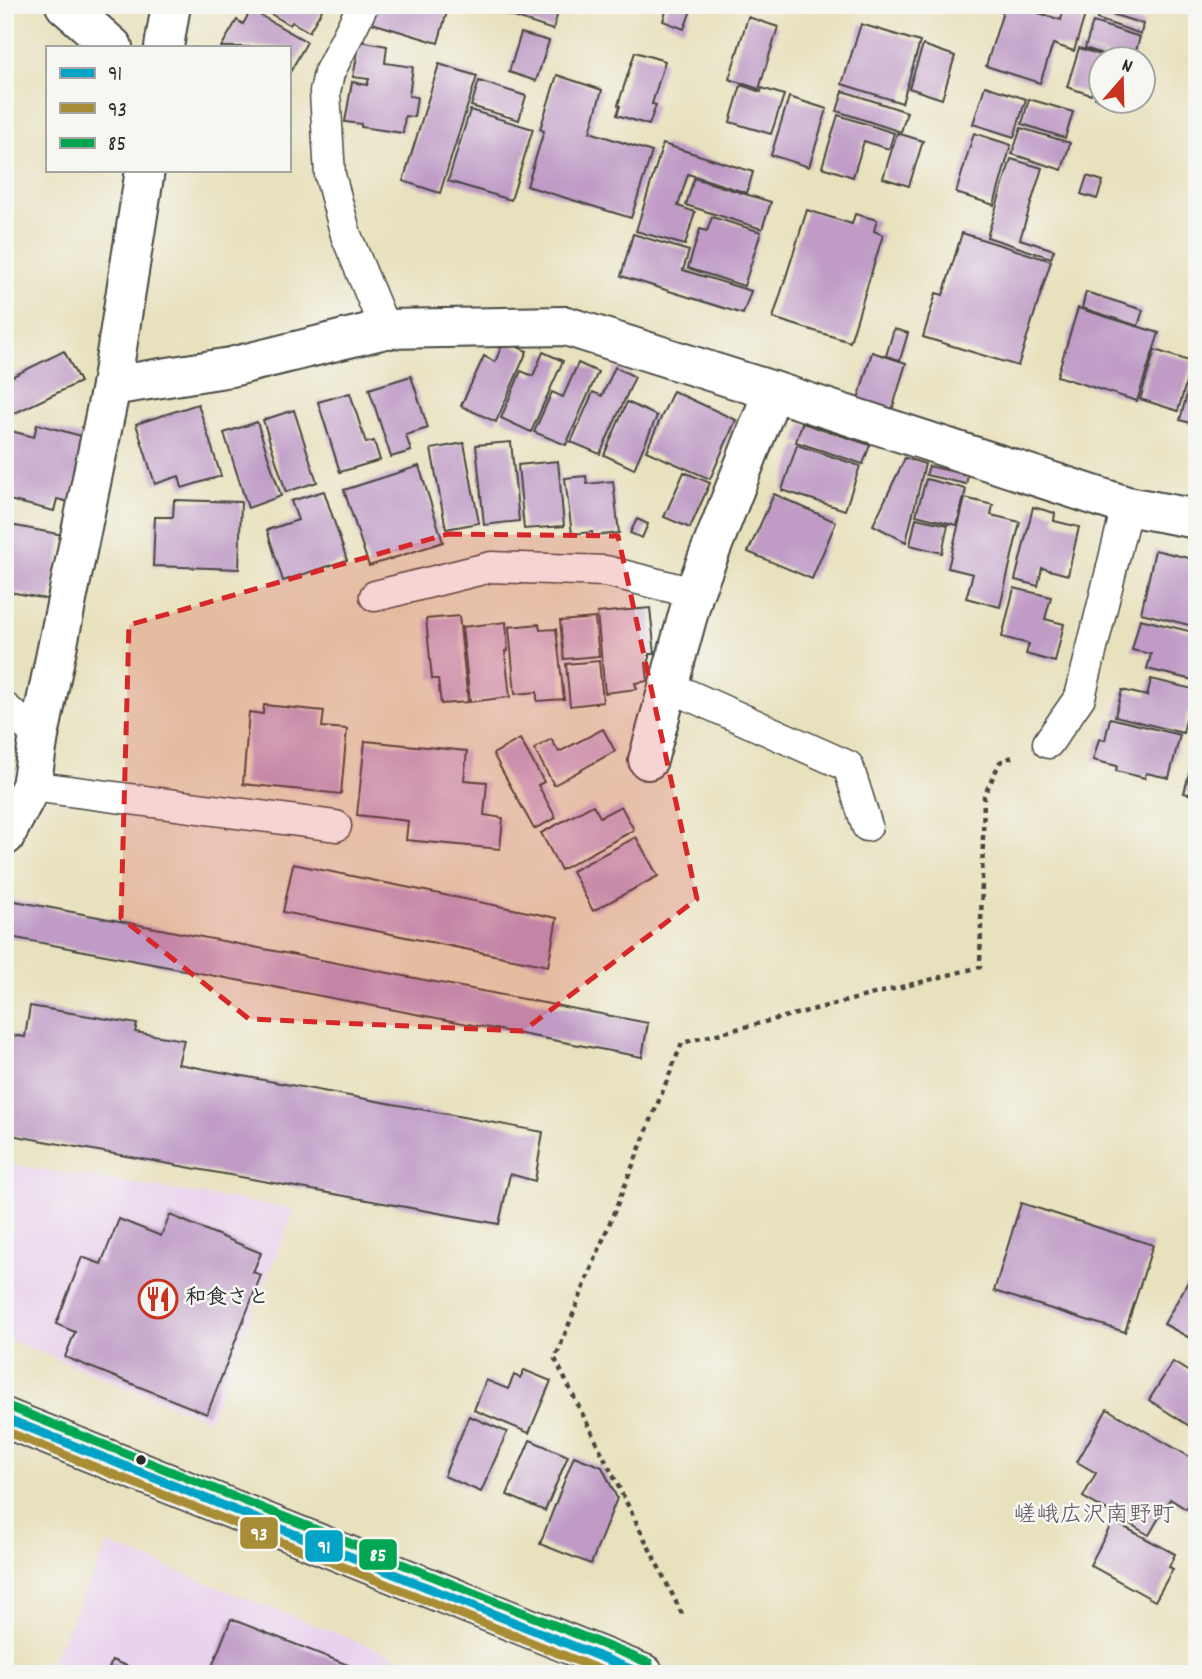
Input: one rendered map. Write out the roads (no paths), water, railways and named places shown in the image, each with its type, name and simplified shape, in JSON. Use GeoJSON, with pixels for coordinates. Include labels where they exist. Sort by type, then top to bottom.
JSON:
{"type":"FeatureCollection","features":[{"type":"Feature","properties":{"kind":"street"},"geometry":{"type":"LineString","coordinates":[[65,5],[112,46]]}},
{"type":"Feature","properties":{"kind":"street"},"geometry":{"type":"LineString","coordinates":[[164,46],[170,5]]}},
{"type":"Feature","properties":{"kind":"street"},"geometry":{"type":"LineString","coordinates":[[5,836],[31,786],[22,736],[111,386],[145,172]]}},
{"type":"Feature","properties":{"kind":"street"},"geometry":{"type":"LineString","coordinates":[[111,386],[231,367],[384,329],[566,326],[1126,506],[1197,519]]}},
{"type":"Feature","properties":{"kind":"street"},"geometry":{"type":"LineString","coordinates":[[648,760],[694,593],[774,391]]}},
{"type":"Feature","properties":{"kind":"street"},"geometry":{"type":"LineString","coordinates":[[5,1418],[644,1674]]}},
{"type":"Feature","properties":{"kind":"lane"},"geometry":{"type":"LineString","coordinates":[[363,5],[329,74],[325,92],[330,175],[346,234],[384,329]]}},
{"type":"Feature","properties":{"kind":"lane"},"geometry":{"type":"LineString","coordinates":[[1048,744],[1080,697],[1126,506]]}},
{"type":"Feature","properties":{"kind":"lane"},"geometry":{"type":"LineString","coordinates":[[375,596],[491,567],[606,572],[694,593]]}},
{"type":"Feature","properties":{"kind":"lane"},"geometry":{"type":"LineString","coordinates":[[668,686],[848,766],[867,826]]}},
{"type":"Feature","properties":{"kind":"lane"},"geometry":{"type":"LineString","coordinates":[[5,708],[22,736]]}},
{"type":"Feature","properties":{"kind":"lane"},"geometry":{"type":"LineString","coordinates":[[31,786],[336,826]]}},
{"type":"Feature","properties":{"kind":"place","name":"和食さと"},"geometry":{"type":"Point","coordinates":[158,1299]}},
{"type":"Feature","properties":{"kind":"district","name":"嵯峨広沢南野町"},"geometry":{"type":"Point","coordinates":[1094,1516]}}]}
